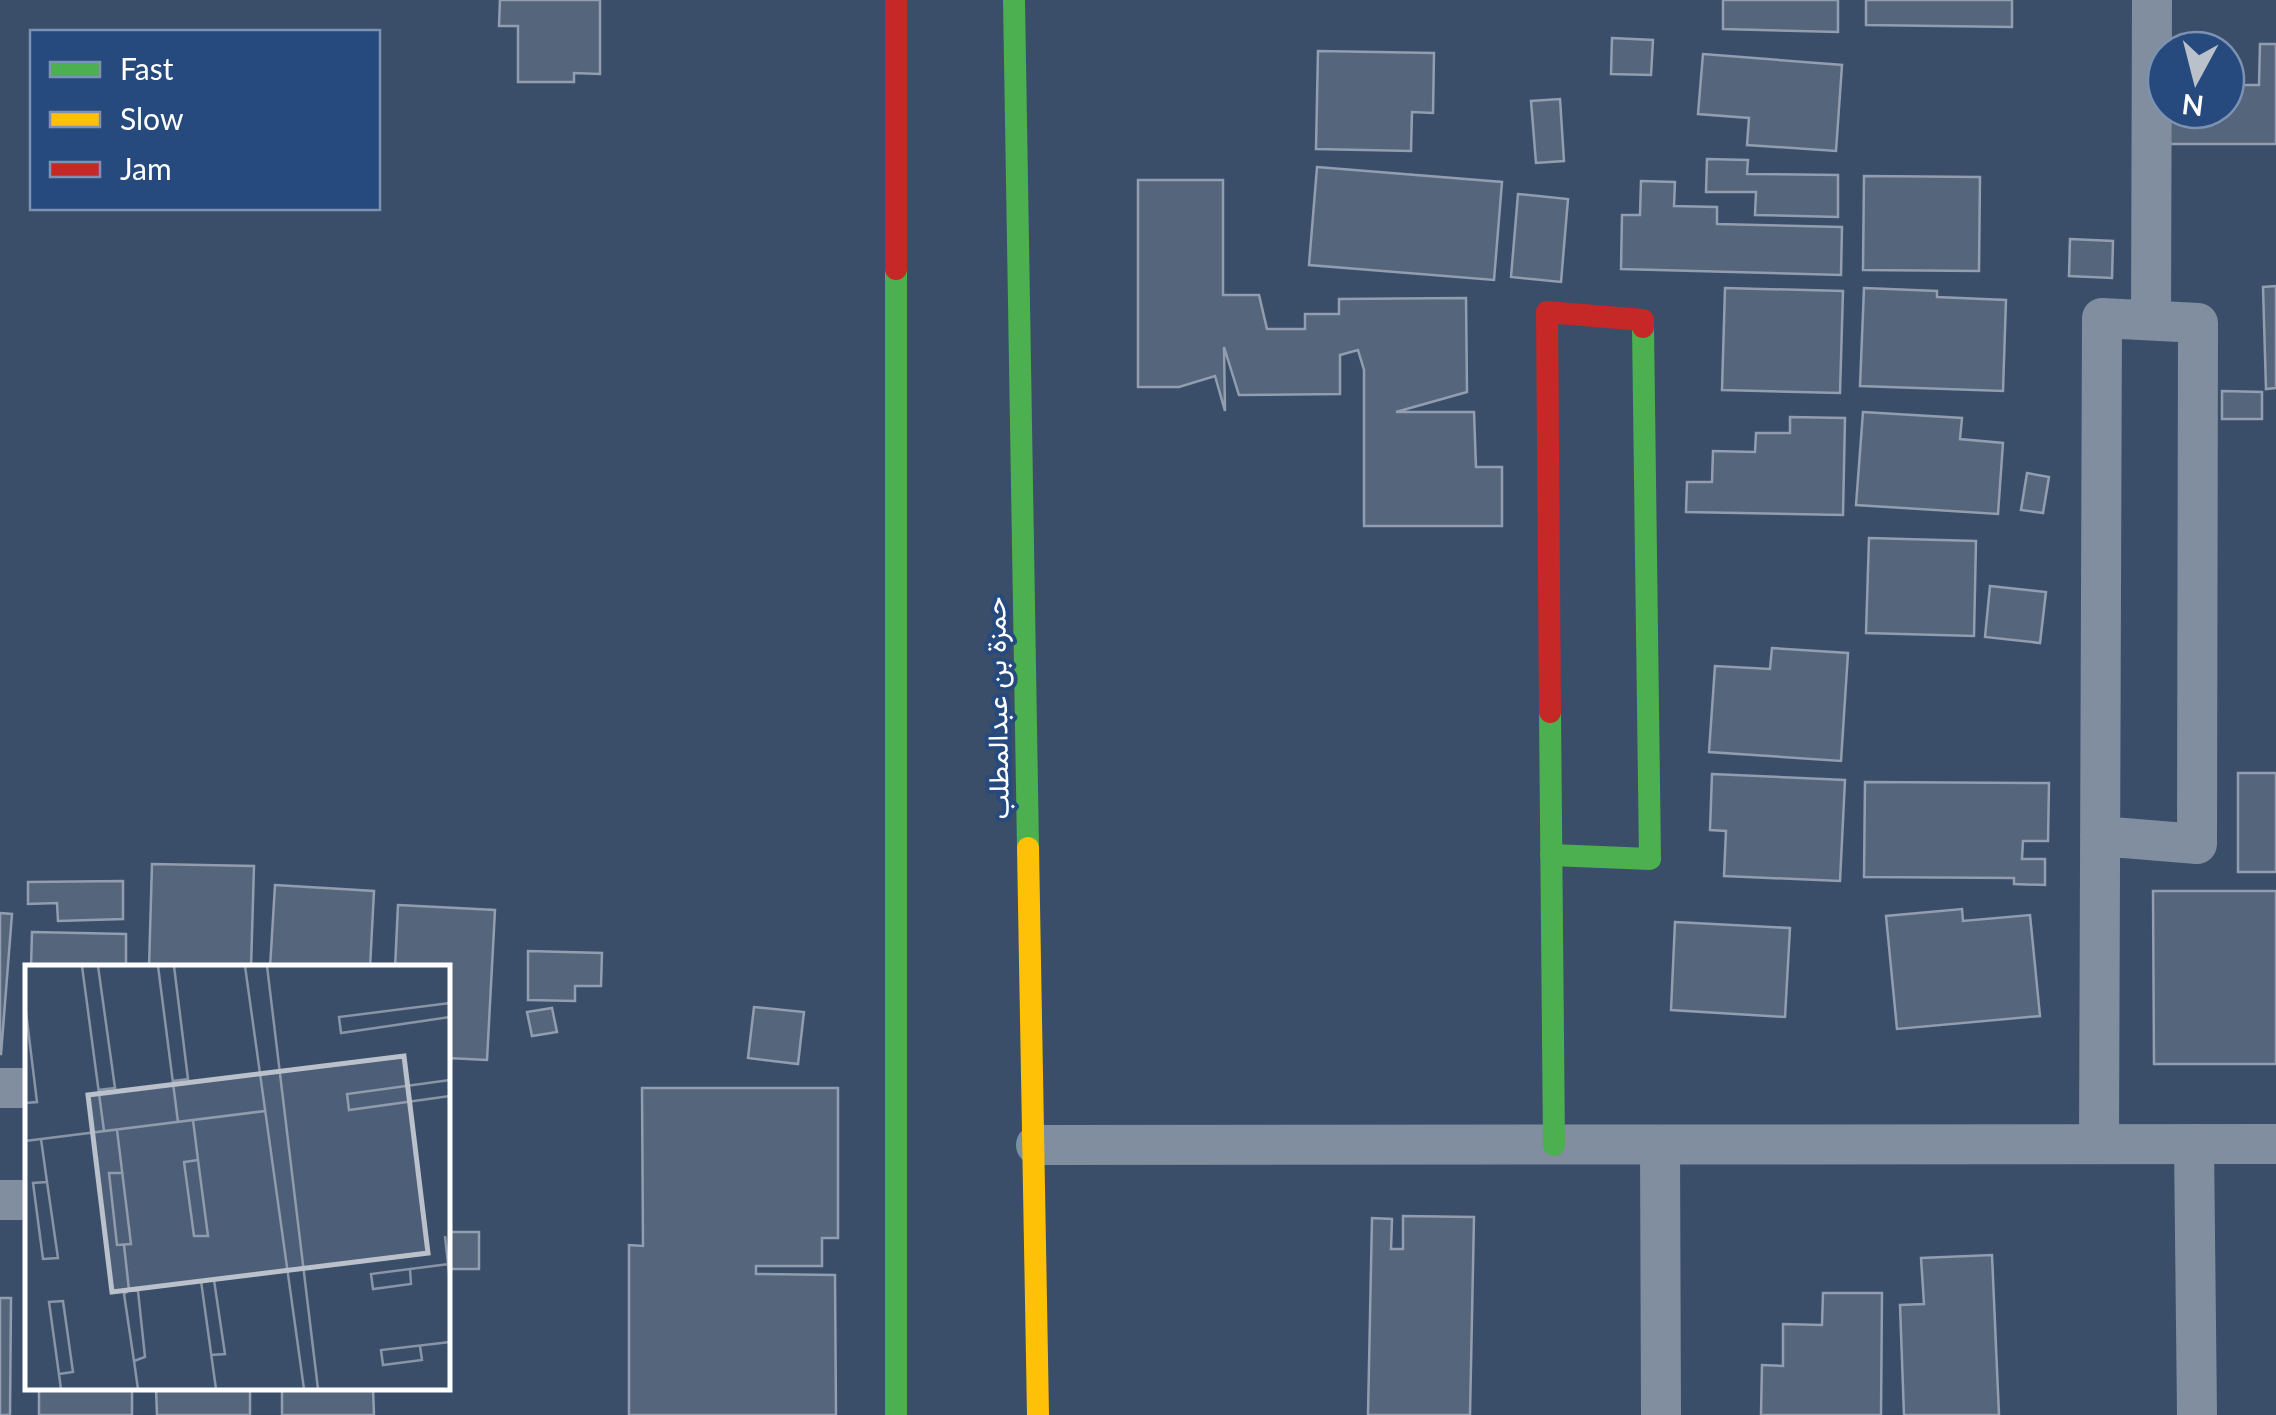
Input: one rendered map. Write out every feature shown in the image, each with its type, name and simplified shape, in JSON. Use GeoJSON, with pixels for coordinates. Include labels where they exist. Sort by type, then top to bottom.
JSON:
{"type":"FeatureCollection","features":[{"type":"Feature","properties":{"kind":"street"},"geometry":{"type":"LineString","coordinates":[[896,0],[896,1415]]}},
{"type":"Feature","properties":{"kind":"street","name":"حمزة بن عبدالمطلب"},"geometry":{"type":"LineString","coordinates":[[1014,0],[1038,1415]]}},
{"type":"Feature","properties":{"kind":"street"},"geometry":{"type":"LineString","coordinates":[[2151,320],[2152,0]]}},
{"type":"Feature","properties":{"kind":"street"},"geometry":{"type":"LineString","coordinates":[[1551,855],[1650,859],[1643,320],[1546,312],[1551,855],[1554,1145]]}},
{"type":"Feature","properties":{"kind":"street"},"geometry":{"type":"LineString","coordinates":[[2099,1144],[2100,836],[2102,318],[2198,323],[2197,844],[2100,836]]}},
{"type":"Feature","properties":{"kind":"street"},"geometry":{"type":"LineString","coordinates":[[1660,1144],[1661,1415]]}},
{"type":"Feature","properties":{"kind":"street"},"geometry":{"type":"LineString","coordinates":[[2194,1144],[2197,1415]]}},
{"type":"Feature","properties":{"kind":"street"},"geometry":{"type":"LineString","coordinates":[[1036,1145],[2276,1144]]}},
{"type":"Feature","properties":{"kind":"building"},"geometry":{"type":"Polygon","coordinates":[[[500,0],[600,0],[600,74],[574,73],[574,82],[518,82],[518,26],[499,26],[500,0]]]}},
{"type":"Feature","properties":{"kind":"building"},"geometry":{"type":"Polygon","coordinates":[[[1723,0],[1838,0],[1838,32],[1723,29],[1723,0]]]}},
{"type":"Feature","properties":{"kind":"building"},"geometry":{"type":"Polygon","coordinates":[[[1866,0],[2012,0],[2012,27],[1866,25],[1866,0]]]}},
{"type":"Feature","properties":{"kind":"building"},"geometry":{"type":"Polygon","coordinates":[[[1612,38],[1653,40],[1651,75],[1611,74],[1612,38]]]}},
{"type":"Feature","properties":{"kind":"building"},"geometry":{"type":"Polygon","coordinates":[[[2260,44],[2276,44],[2276,144],[2168,144],[2168,130],[2246,130],[2246,85],[2259,85],[2260,44]]]}},
{"type":"Feature","properties":{"kind":"building"},"geometry":{"type":"Polygon","coordinates":[[[1318,51],[1434,53],[1433,113],[1412,112],[1411,151],[1316,149],[1318,51]]]}},
{"type":"Feature","properties":{"kind":"building"},"geometry":{"type":"Polygon","coordinates":[[[1703,54],[1842,65],[1836,151],[1747,145],[1749,118],[1698,114],[1703,54]]]}},
{"type":"Feature","properties":{"kind":"building"},"geometry":{"type":"Polygon","coordinates":[[[1560,99],[1564,161],[1536,163],[1531,101],[1560,99]]]}},
{"type":"Feature","properties":{"kind":"building"},"geometry":{"type":"Polygon","coordinates":[[[1707,159],[1748,160],[1747,174],[1838,175],[1838,217],[1755,215],[1756,192],[1706,192],[1707,159]]]}},
{"type":"Feature","properties":{"kind":"building"},"geometry":{"type":"Polygon","coordinates":[[[1317,167],[1502,182],[1494,280],[1309,265],[1317,167]]]}},
{"type":"Feature","properties":{"kind":"building"},"geometry":{"type":"Polygon","coordinates":[[[1864,176],[1980,177],[1979,271],[1863,270],[1864,176]]]}},
{"type":"Feature","properties":{"kind":"building"},"geometry":{"type":"Polygon","coordinates":[[[1138,180],[1223,180],[1223,295],[1259,295],[1267,329],[1305,329],[1305,314],[1339,314],[1339,299],[1466,298],[1467,392],[1396,412],[1474,412],[1476,467],[1502,467],[1502,526],[1364,526],[1364,370],[1358,350],[1340,355],[1340,394],[1239,395],[1224,347],[1225,411],[1215,376],[1179,387],[1138,387],[1138,180]]]}},
{"type":"Feature","properties":{"kind":"building"},"geometry":{"type":"Polygon","coordinates":[[[1641,181],[1675,182],[1674,206],[1717,207],[1717,224],[1842,227],[1841,275],[1621,269],[1622,215],[1640,215],[1641,181]]]}},
{"type":"Feature","properties":{"kind":"building"},"geometry":{"type":"Polygon","coordinates":[[[1518,194],[1568,199],[1561,282],[1511,277],[1518,194]]]}},
{"type":"Feature","properties":{"kind":"building"},"geometry":{"type":"Polygon","coordinates":[[[2070,239],[2113,241],[2112,278],[2069,276],[2070,239]]]}},
{"type":"Feature","properties":{"kind":"building"},"geometry":{"type":"Polygon","coordinates":[[[2276,286],[2276,388],[2266,389],[2263,287],[2276,286]]]}},
{"type":"Feature","properties":{"kind":"building"},"geometry":{"type":"Polygon","coordinates":[[[1725,288],[1843,291],[1840,393],[1722,390],[1725,288]]]}},
{"type":"Feature","properties":{"kind":"building"},"geometry":{"type":"Polygon","coordinates":[[[1864,288],[1937,291],[1937,297],[2006,300],[2003,391],[1860,386],[1864,288]]]}},
{"type":"Feature","properties":{"kind":"building"},"geometry":{"type":"Polygon","coordinates":[[[2222,391],[2262,392],[2262,419],[2222,419],[2222,391]]]}},
{"type":"Feature","properties":{"kind":"building"},"geometry":{"type":"Polygon","coordinates":[[[1863,412],[1962,418],[1960,439],[2003,443],[1998,514],[1856,505],[1863,412]]]}},
{"type":"Feature","properties":{"kind":"building"},"geometry":{"type":"Polygon","coordinates":[[[1790,417],[1845,418],[1843,515],[1686,512],[1687,482],[1712,482],[1713,451],[1755,452],[1756,433],[1790,433],[1790,417]]]}},
{"type":"Feature","properties":{"kind":"building"},"geometry":{"type":"Polygon","coordinates":[[[2027,473],[2049,477],[2043,513],[2021,510],[2027,473]]]}},
{"type":"Feature","properties":{"kind":"building"},"geometry":{"type":"Polygon","coordinates":[[[1869,538],[1976,541],[1974,636],[1866,633],[1869,538]]]}},
{"type":"Feature","properties":{"kind":"building"},"geometry":{"type":"Polygon","coordinates":[[[1990,586],[2046,592],[2040,643],[1985,637],[1990,586]]]}},
{"type":"Feature","properties":{"kind":"building"},"geometry":{"type":"Polygon","coordinates":[[[1772,648],[1848,653],[1841,761],[1709,752],[1715,666],[1770,669],[1772,648]]]}},
{"type":"Feature","properties":{"kind":"building"},"geometry":{"type":"Polygon","coordinates":[[[2238,773],[2276,773],[2276,872],[2238,872],[2238,773]]]}},
{"type":"Feature","properties":{"kind":"building"},"geometry":{"type":"Polygon","coordinates":[[[1712,774],[1845,780],[1840,881],[1724,876],[1726,831],[1710,830],[1712,774]]]}},
{"type":"Feature","properties":{"kind":"building"},"geometry":{"type":"Polygon","coordinates":[[[1865,782],[2049,783],[2048,841],[2023,841],[2022,859],[2045,859],[2045,885],[2014,884],[2014,878],[1864,877],[1865,782]]]}},
{"type":"Feature","properties":{"kind":"building"},"geometry":{"type":"Polygon","coordinates":[[[152,864],[254,866],[251,965],[149,965],[152,864]]]}},
{"type":"Feature","properties":{"kind":"building"},"geometry":{"type":"Polygon","coordinates":[[[123,881],[123,919],[58,921],[57,903],[28,904],[28,882],[123,881]]]}},
{"type":"Feature","properties":{"kind":"building"},"geometry":{"type":"Polygon","coordinates":[[[275,885],[374,891],[370,965],[270,965],[275,885]]]}},
{"type":"Feature","properties":{"kind":"building"},"geometry":{"type":"Polygon","coordinates":[[[2153,891],[2276,891],[2276,1064],[2154,1064],[2153,891]]]}},
{"type":"Feature","properties":{"kind":"building"},"geometry":{"type":"Polygon","coordinates":[[[398,905],[495,910],[487,1060],[450,1058],[450,965],[395,965],[398,905]]]}},
{"type":"Feature","properties":{"kind":"building"},"geometry":{"type":"Polygon","coordinates":[[[1962,909],[1963,921],[2030,915],[2040,1016],[1897,1029],[1886,916],[1962,909]]]}},
{"type":"Feature","properties":{"kind":"building"},"geometry":{"type":"Polygon","coordinates":[[[0,913],[12,914],[1,1054],[0,1054],[0,913]]]}},
{"type":"Feature","properties":{"kind":"building"},"geometry":{"type":"Polygon","coordinates":[[[1675,922],[1790,928],[1785,1017],[1671,1010],[1675,922]]]}},
{"type":"Feature","properties":{"kind":"building"},"geometry":{"type":"Polygon","coordinates":[[[32,932],[126,934],[126,965],[31,965],[32,932]]]}},
{"type":"Feature","properties":{"kind":"building"},"geometry":{"type":"Polygon","coordinates":[[[528,951],[602,953],[601,986],[575,986],[575,1001],[528,1000],[528,951]]]}},
{"type":"Feature","properties":{"kind":"building"},"geometry":{"type":"Polygon","coordinates":[[[754,1007],[804,1012],[798,1064],[748,1058],[754,1007]]]}},
{"type":"Feature","properties":{"kind":"building"},"geometry":{"type":"Polygon","coordinates":[[[552,1008],[557,1032],[532,1036],[527,1012],[552,1008]]]}},
{"type":"Feature","properties":{"kind":"building"},"geometry":{"type":"Polygon","coordinates":[[[642,1088],[838,1088],[838,1238],[822,1238],[822,1266],[756,1266],[756,1274],[835,1275],[836,1415],[629,1415],[629,1245],[643,1246],[642,1088]]]}},
{"type":"Feature","properties":{"kind":"building"},"geometry":{"type":"Polygon","coordinates":[[[1403,1216],[1474,1217],[1470,1415],[1368,1415],[1372,1218],[1392,1219],[1391,1249],[1403,1249],[1403,1216]]]}},
{"type":"Feature","properties":{"kind":"building"},"geometry":{"type":"Polygon","coordinates":[[[450,1232],[479,1232],[479,1269],[450,1269],[450,1232]]]}},
{"type":"Feature","properties":{"kind":"building"},"geometry":{"type":"Polygon","coordinates":[[[1992,1255],[1999,1415],[1904,1415],[1900,1305],[1924,1304],[1921,1258],[1992,1255]]]}},
{"type":"Feature","properties":{"kind":"building"},"geometry":{"type":"Polygon","coordinates":[[[1823,1293],[1882,1293],[1881,1415],[1761,1415],[1762,1365],[1783,1366],[1783,1324],[1822,1325],[1823,1293]]]}},
{"type":"Feature","properties":{"kind":"building"},"geometry":{"type":"Polygon","coordinates":[[[0,1298],[11,1298],[10,1415],[0,1415],[0,1298]]]}},
{"type":"Feature","properties":{"kind":"building"},"geometry":{"type":"Polygon","coordinates":[[[39,1390],[132,1390],[132,1415],[39,1415],[39,1390]]]}},
{"type":"Feature","properties":{"kind":"building"},"geometry":{"type":"Polygon","coordinates":[[[156,1390],[250,1390],[250,1415],[157,1415],[156,1390]]]}},
{"type":"Feature","properties":{"kind":"building"},"geometry":{"type":"Polygon","coordinates":[[[282,1390],[373,1390],[374,1415],[282,1415],[282,1390]]]}},
{"type":"Feature","properties":{"kind":"traffic: fast"},"geometry":{"type":"LineString","coordinates":[[1014,0],[1028,848]]}},
{"type":"Feature","properties":{"kind":"traffic: fast"},"geometry":{"type":"LineString","coordinates":[[896,269],[896,1415]]}},
{"type":"Feature","properties":{"kind":"traffic: fast"},"geometry":{"type":"LineString","coordinates":[[1551,855],[1650,859],[1643,327]]}},
{"type":"Feature","properties":{"kind":"traffic: fast"},"geometry":{"type":"LineString","coordinates":[[1550,712],[1554,1145]]}},
{"type":"Feature","properties":{"kind":"traffic: slow"},"geometry":{"type":"LineString","coordinates":[[1028,848],[1038,1415]]}},
{"type":"Feature","properties":{"kind":"traffic: jam"},"geometry":{"type":"LineString","coordinates":[[896,0],[896,269]]}},
{"type":"Feature","properties":{"kind":"traffic: jam"},"geometry":{"type":"LineString","coordinates":[[1550,712],[1547,312],[1643,320],[1643,327]]}}]}
